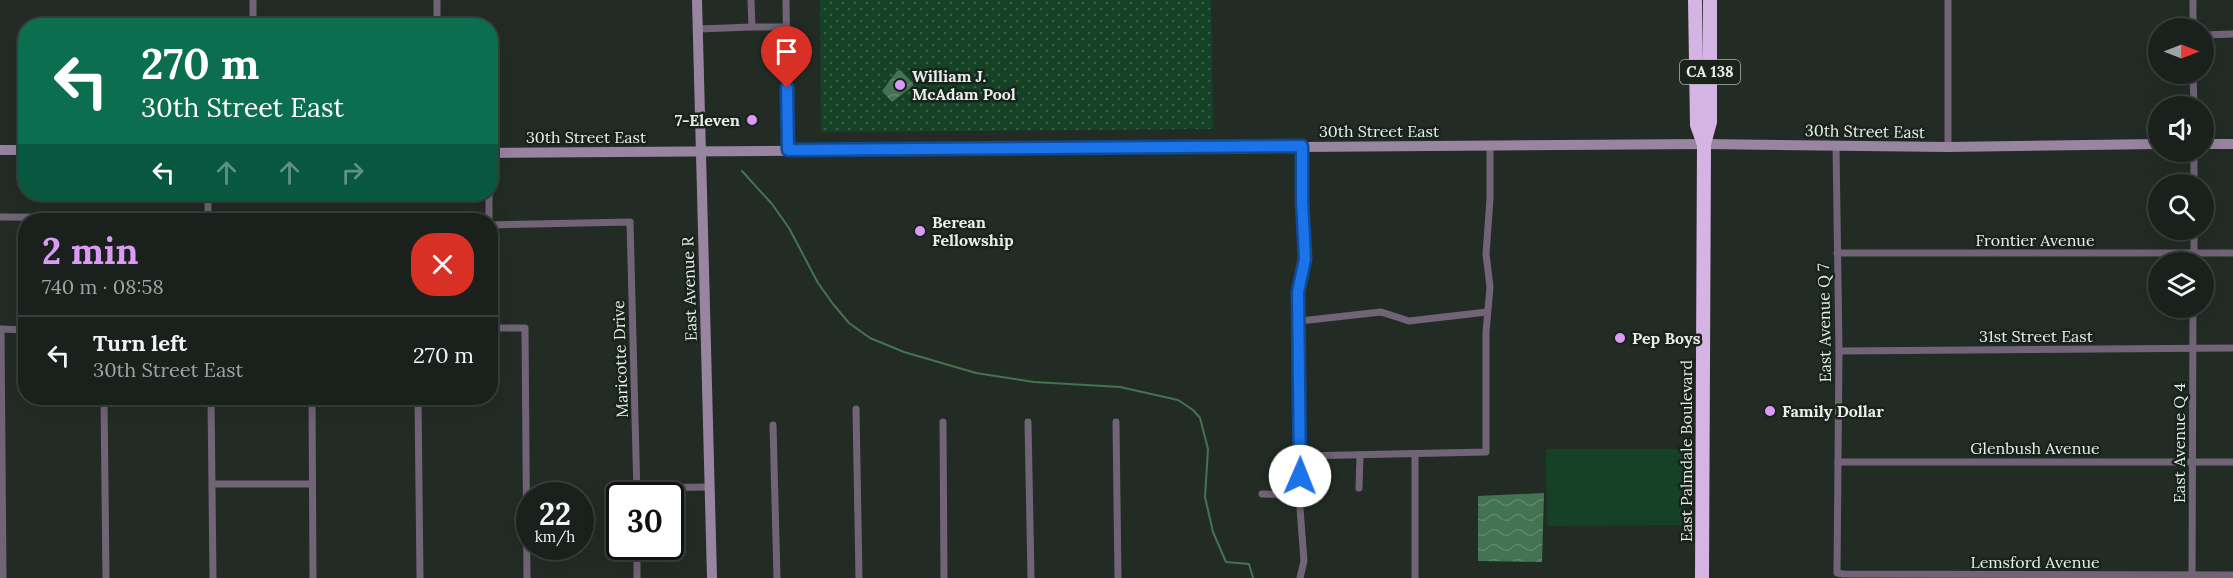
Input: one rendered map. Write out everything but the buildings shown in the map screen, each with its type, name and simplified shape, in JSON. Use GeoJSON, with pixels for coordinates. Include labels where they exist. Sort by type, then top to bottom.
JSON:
{"type":"FeatureCollection","features":[{"type":"Feature","properties":{"kind":"highway","name":"East Palmdale Boulevard"},"geometry":{"type":"LineString","coordinates":[[1695,0],[1697,125],[1704,144]]}},
{"type":"Feature","properties":{"kind":"highway","name":"East Palmdale Boulevard"},"geometry":{"type":"LineString","coordinates":[[1702,578],[1704,144],[1710,122],[1710,0]]}},
{"type":"Feature","properties":{"kind":"street"},"geometry":{"type":"LineString","coordinates":[[253,0],[253,18]]}},
{"type":"Feature","properties":{"kind":"street"},"geometry":{"type":"LineString","coordinates":[[437,0],[437,18]]}},
{"type":"Feature","properties":{"kind":"street","name":"East Avenue R"},"geometry":{"type":"LineString","coordinates":[[697,0],[712,578]]}},
{"type":"Feature","properties":{"kind":"street"},"geometry":{"type":"LineString","coordinates":[[751,0],[752,27]]}},
{"type":"Feature","properties":{"kind":"street"},"geometry":{"type":"LineString","coordinates":[[786,0],[788,150]]}},
{"type":"Feature","properties":{"kind":"street"},"geometry":{"type":"LineString","coordinates":[[1948,0],[1948,147]]}},
{"type":"Feature","properties":{"kind":"street"},"geometry":{"type":"LineString","coordinates":[[2193,0],[2193,18]]}},
{"type":"Feature","properties":{"kind":"street"},"geometry":{"type":"LineString","coordinates":[[698,29],[787,27]]}},
{"type":"Feature","properties":{"kind":"street"},"geometry":{"type":"LineString","coordinates":[[2214,35],[2233,34]]}},
{"type":"Feature","properties":{"kind":"street","name":"30th Street East"},"geometry":{"type":"LineString","coordinates":[[498,153],[1302,146],[1704,144],[1948,147],[2148,144]]}},
{"type":"Feature","properties":{"kind":"street"},"geometry":{"type":"LineString","coordinates":[[2214,144],[2233,144]]}},
{"type":"Feature","properties":{"kind":"street","name":"East Avenue Q 7"},"geometry":{"type":"LineString","coordinates":[[1836,145],[1839,351],[1837,573]]}},
{"type":"Feature","properties":{"kind":"street"},"geometry":{"type":"LineString","coordinates":[[1300,578],[1304,561],[1299,495],[1301,456],[1298,292],[1305,259],[1302,146]]}},
{"type":"Feature","properties":{"kind":"street"},"geometry":{"type":"LineString","coordinates":[[1301,456],[1486,452],[1490,287],[1486,254],[1490,198],[1490,146]]}},
{"type":"Feature","properties":{"kind":"street"},"geometry":{"type":"LineString","coordinates":[[0,150],[18,150]]}},
{"type":"Feature","properties":{"kind":"street"},"geometry":{"type":"LineString","coordinates":[[0,217],[18,217]]}},
{"type":"Feature","properties":{"kind":"street","name":"Maricotte Drive"},"geometry":{"type":"LineString","coordinates":[[498,225],[630,222],[637,482]]}},
{"type":"Feature","properties":{"kind":"street","name":"Frontier Avenue"},"geometry":{"type":"LineString","coordinates":[[1837,253],[2148,254]]}},
{"type":"Feature","properties":{"kind":"street","name":"Frontier Avenue"},"geometry":{"type":"LineString","coordinates":[[2214,253],[2233,253]]}},
{"type":"Feature","properties":{"kind":"street"},"geometry":{"type":"LineString","coordinates":[[1300,321],[1381,312],[1409,321],[1488,312]]}},
{"type":"Feature","properties":{"kind":"street","name":"East Avenue Q 4"},"geometry":{"type":"LineString","coordinates":[[2192,577],[2193,318]]}},
{"type":"Feature","properties":{"kind":"street"},"geometry":{"type":"LineString","coordinates":[[498,328],[525,328],[527,578]]}},
{"type":"Feature","properties":{"kind":"street"},"geometry":{"type":"LineString","coordinates":[[3,578],[1,329],[18,330]]}},
{"type":"Feature","properties":{"kind":"street","name":"31st Street East"},"geometry":{"type":"LineString","coordinates":[[1839,351],[2233,348]]}},
{"type":"Feature","properties":{"kind":"street"},"geometry":{"type":"LineString","coordinates":[[104,405],[106,578]]}},
{"type":"Feature","properties":{"kind":"street"},"geometry":{"type":"LineString","coordinates":[[212,405],[213,578]]}},
{"type":"Feature","properties":{"kind":"street"},"geometry":{"type":"LineString","coordinates":[[312,405],[313,578]]}},
{"type":"Feature","properties":{"kind":"street"},"geometry":{"type":"LineString","coordinates":[[418,405],[420,578]]}},
{"type":"Feature","properties":{"kind":"street"},"geometry":{"type":"LineString","coordinates":[[855,409],[859,578]]}},
{"type":"Feature","properties":{"kind":"street"},"geometry":{"type":"LineString","coordinates":[[943,422],[944,578]]}},
{"type":"Feature","properties":{"kind":"street"},"geometry":{"type":"LineString","coordinates":[[1028,422],[1031,578]]}},
{"type":"Feature","properties":{"kind":"street"},"geometry":{"type":"LineString","coordinates":[[1116,422],[1118,578]]}},
{"type":"Feature","properties":{"kind":"street"},"geometry":{"type":"LineString","coordinates":[[773,425],[777,578]]}},
{"type":"Feature","properties":{"kind":"street"},"geometry":{"type":"LineString","coordinates":[[1415,454],[1415,578]]}},
{"type":"Feature","properties":{"kind":"street"},"geometry":{"type":"LineString","coordinates":[[1359,488],[1360,455]]}},
{"type":"Feature","properties":{"kind":"street","name":"Glenbush Avenue"},"geometry":{"type":"LineString","coordinates":[[1838,462],[2233,462]]}},
{"type":"Feature","properties":{"kind":"street"},"geometry":{"type":"LineString","coordinates":[[213,484],[312,484]]}},
{"type":"Feature","properties":{"kind":"street"},"geometry":{"type":"LineString","coordinates":[[684,489],[710,487]]}},
{"type":"Feature","properties":{"kind":"street"},"geometry":{"type":"LineString","coordinates":[[1262,494],[1299,495]]}},
{"type":"Feature","properties":{"kind":"street"},"geometry":{"type":"LineString","coordinates":[[637,560],[638,578]]}},
{"type":"Feature","properties":{"kind":"street","name":"Lemsford Avenue"},"geometry":{"type":"LineString","coordinates":[[1837,573],[2192,577],[2233,575]]}},
{"type":"Feature","properties":{"kind":"shaded area"},"geometry":{"type":"Polygon","coordinates":[[[820,0],[1211,0],[1213,129],[821,132],[820,0]]]}},
{"type":"Feature","properties":{"kind":"shaded area"},"geometry":{"type":"Polygon","coordinates":[[[1546,449],[1685,449],[1685,525],[1547,526],[1546,449]]]}},
{"type":"Feature","properties":{"kind":"water","name":"William J. McAdam Pool"},"geometry":{"type":"Polygon","coordinates":[[[900,70],[913,83],[913,86],[892,102],[882,91],[900,70]]]}},
{"type":"Feature","properties":{"kind":"water"},"geometry":{"type":"Polygon","coordinates":[[[1544,493],[1542,562],[1478,561],[1478,496],[1544,493]]]}},
{"type":"Feature","properties":{"kind":"waterway"},"geometry":{"type":"LineString","coordinates":[[742,171],[772,204],[789,228],[818,283],[833,304],[849,323],[870,338],[904,352],[976,373],[1034,382],[1120,387],[1178,400],[1193,410],[1200,418],[1208,449],[1205,497],[1213,532],[1226,562],[1249,564],[1253,578]]}},
{"type":"Feature","properties":{"kind":"place","name":"William J. McAdam Pool"},"geometry":{"type":"Point","coordinates":[900,85]}},
{"type":"Feature","properties":{"kind":"place","name":"7-Eleven"},"geometry":{"type":"Point","coordinates":[752,120]}},
{"type":"Feature","properties":{"kind":"place","name":"Berean Fellowship"},"geometry":{"type":"Point","coordinates":[920,231]}},
{"type":"Feature","properties":{"kind":"place","name":"Pep Boys"},"geometry":{"type":"Point","coordinates":[1620,338]}},
{"type":"Feature","properties":{"kind":"place","name":"Family Dollar"},"geometry":{"type":"Point","coordinates":[1770,411]}},
{"type":"Feature","properties":{"kind":"route"},"geometry":{"type":"LineString","coordinates":[[787,88],[788,150],[1302,146],[1305,259],[1298,292],[1300,476]]}}]}
